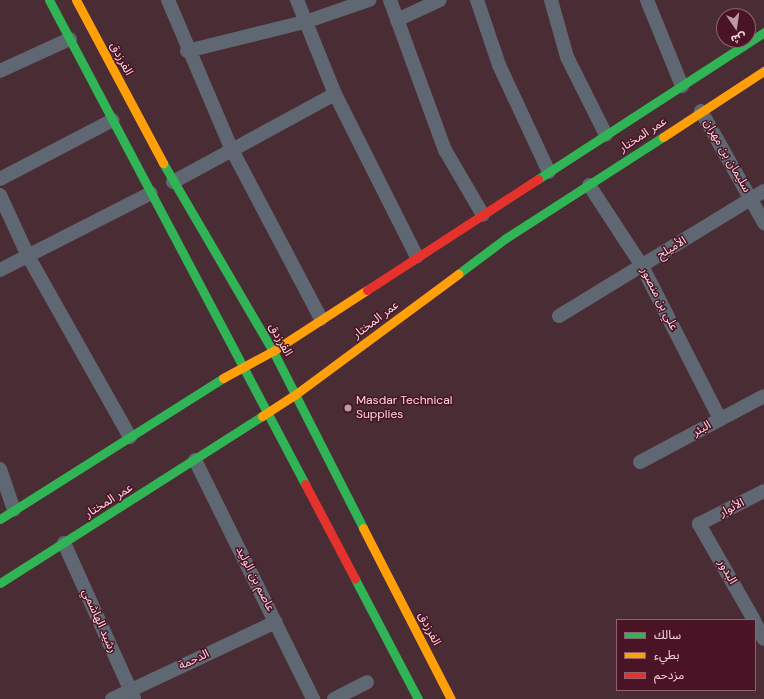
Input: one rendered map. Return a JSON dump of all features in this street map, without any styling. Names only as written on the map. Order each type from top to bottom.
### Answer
[{"type":"street","points":[[49,0],[418,699]]},
{"type":"street","points":[[168,0],[187,51],[232,150],[321,319]]},
{"type":"street","points":[[297,0],[308,21],[335,94],[417,257]]},
{"type":"street","points":[[187,51],[308,21],[369,0]]},
{"type":"street","points":[[390,0],[445,150],[482,215]]},
{"type":"street","points":[[397,20],[440,0]]},
{"type":"street","points":[[477,0],[499,65],[549,172]]},
{"type":"street","points":[[551,0],[567,57],[606,135]]},
{"type":"street","points":[[647,0],[682,86]]},
{"type":"street","name":"الفرزدق","points":[[81,1],[173,182],[273,351],[296,394],[451,699]]},
{"type":"street","name":"عمر المختار","points":[[0,518],[242,366],[273,351],[764,32]]},
{"type":"street","points":[[0,72],[70,39]]},
{"type":"street","name":"عمر المختار","points":[[0,583],[195,460],[296,394],[506,238],[701,111],[764,72]]},
{"type":"street","points":[[173,182],[335,94]]},
{"type":"street","name":"سليمان بن مهران","points":[[701,111],[752,199],[764,223]]},
{"type":"street","points":[[0,179],[112,120]]},
{"type":"street","name":"علي بن منصور","points":[[589,185],[642,266],[720,419]]},
{"type":"street","name":"الأميلح","points":[[559,316],[764,192]]},
{"type":"street","points":[[0,270],[151,193]]},
{"type":"street","points":[[0,195],[28,256],[130,437]]},
{"type":"street","name":"البئر","points":[[640,462],[764,396]]},
{"type":"street","name":"عاصم بن الوليد","points":[[195,460],[313,699]]},
{"type":"street","points":[[0,469],[14,510]]},
{"type":"street","name":"الأنوار","points":[[700,524],[764,491]]},
{"type":"street","name":"البدور","points":[[700,524],[753,619]]},
{"type":"street","name":"رشيد الهاشمي","points":[[64,543],[133,695]]},
{"type":"street","name":"الدحمة","points":[[112,699],[133,695],[276,622]]},
{"type":"street","name":"البدور","points":[[756,625],[764,639]]},
{"type":"street","points":[[334,699],[368,682]]},
{"type":"traffic: fast","points":[[49,0],[305,484]]},
{"type":"traffic: fast","points":[[538,179],[764,32]]},
{"type":"traffic: fast","points":[[458,274],[506,238],[663,137]]},
{"type":"traffic: fast","points":[[163,163],[273,351],[363,528]]},
{"type":"traffic: fast","points":[[0,519],[223,378]]},
{"type":"traffic: fast","points":[[0,583],[262,416]]},
{"type":"traffic: fast","points":[[355,579],[418,699]]},
{"type":"traffic: slow","points":[[76,0],[163,163]]},
{"type":"traffic: slow","points":[[663,137],[764,71]]},
{"type":"traffic: slow","points":[[262,416],[296,394],[458,274]]},
{"type":"traffic: slow","points":[[223,378],[273,351],[367,290]]},
{"type":"traffic: slow","points":[[363,528],[451,699]]},
{"type":"traffic: jam","points":[[367,290],[538,179]]},
{"type":"traffic: jam","points":[[305,484],[355,579]]},
{"type":"place","name":"Masdar Technical Supplies","points":[[348,408]]}]
